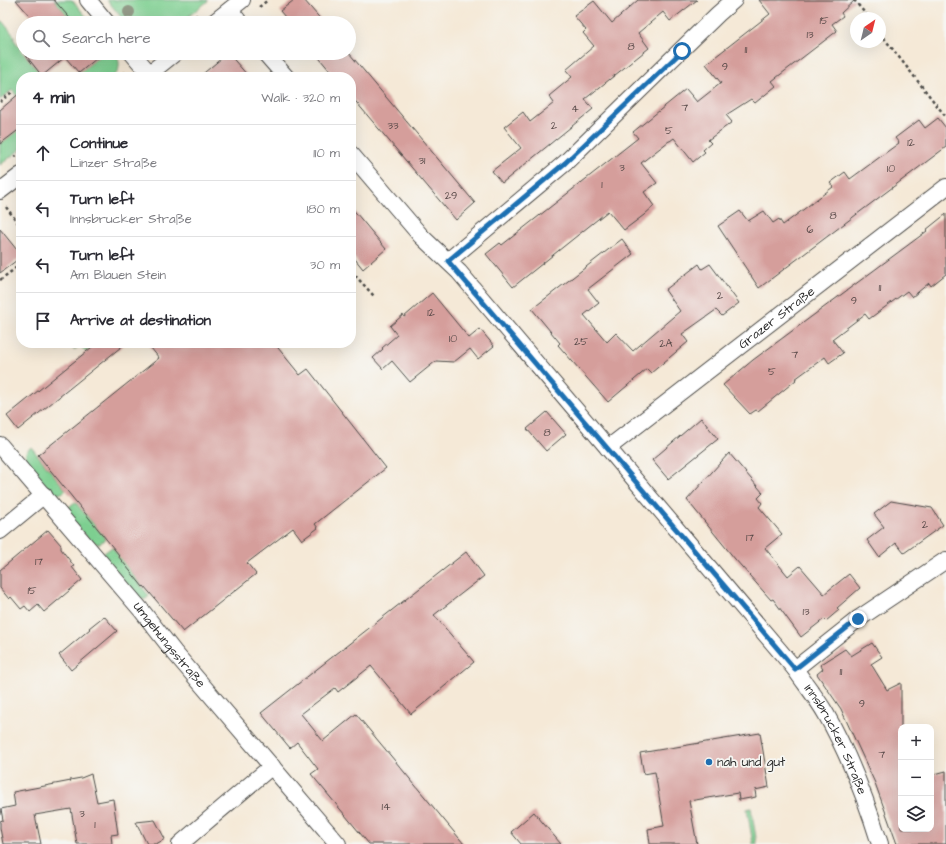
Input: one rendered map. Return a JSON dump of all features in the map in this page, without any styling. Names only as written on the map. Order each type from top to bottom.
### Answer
[{"type":"street","points":[[88,0],[101,16]]},
{"type":"street","points":[[448,261],[565,163],[734,0]]},
{"type":"street","points":[[222,16],[236,5],[238,16]]},
{"type":"street","points":[[137,60],[145,72]]},
{"type":"street","points":[[151,72],[166,60]]},
{"type":"street","points":[[271,60],[282,72]]},
{"type":"street","name":"Innsbrucker Straße","points":[[356,160],[421,236],[448,261],[795,669],[826,713],[851,762],[880,844]]},
{"type":"street","points":[[1,197],[16,180]]},
{"type":"street","name":"Grazer Straße","points":[[608,448],[946,187]]},
{"type":"street","name":"Umgehungsstraße","points":[[0,445],[44,495],[142,611],[174,652],[338,844]]},
{"type":"street","points":[[0,531],[44,495]]},
{"type":"street","points":[[795,669],[858,619],[946,560]]},
{"type":"street","points":[[180,844],[272,766]]},
{"type":"path","points":[[854,0],[863,12]]},
{"type":"path","points":[[886,41],[946,117]]},
{"type":"path","points":[[0,102],[12,92]]},
{"type":"path","points":[[1,197],[16,220]]},
{"type":"path","points":[[0,280],[16,268]]},
{"type":"path","points":[[356,276],[374,296]]},
{"type":"green space","points":[[54,0],[72,0],[86,16],[68,16]]},
{"type":"green space","points":[[107,0],[208,1],[189,16],[120,16]]},
{"type":"green space","points":[[2,21],[15,37],[13,38],[16,42],[16,60],[30,60],[39,72],[16,72],[16,95],[12,90],[0,100],[0,22]]},
{"type":"green space","points":[[95,60],[118,60],[119,66],[117,72],[80,72]]},
{"type":"green space","points":[[16,132],[16,153],[0,165],[0,144]]},
{"type":"green space","points":[[83,348],[91,348],[86,352]]},
{"type":"green space","points":[[31,447],[66,490],[60,493],[51,494],[40,484],[24,464],[26,452]]},
{"type":"green space","points":[[75,502],[106,539],[98,544],[91,542],[64,511]]},
{"type":"green space","points":[[112,547],[149,596],[146,599],[139,600],[103,558],[104,553]]},
{"type":"green space","points":[[751,808],[757,844],[753,844],[747,809]]},
{"type":"building","points":[[16,0],[54,0],[68,16],[30,16]]},
{"type":"building","points":[[294,0],[304,0],[318,16],[284,16],[280,11]]},
{"type":"building","points":[[638,0],[697,0],[670,21],[663,12],[638,33],[649,48],[585,99],[593,109],[502,183],[492,171],[521,148],[504,127],[523,112],[530,122],[554,103],[549,96],[572,77],[566,70],[594,46],[583,33],[586,30],[574,16],[594,1],[612,23]]},
{"type":"building","points":[[759,0],[855,0],[841,13],[843,16],[832,24],[837,31],[772,81],[776,86],[755,103],[751,99],[726,115],[732,122],[708,140],[711,143],[703,150],[705,152],[693,162],[674,138],[641,163],[657,183],[644,192],[654,206],[644,215],[624,230],[608,211],[513,287],[486,254],[500,243],[502,245],[638,138],[633,132],[686,89],[697,102],[721,83],[706,64],[770,14]]},
{"type":"building","points":[[29,60],[61,60],[47,72],[39,72]]},
{"type":"building","points":[[68,60],[95,60],[80,72],[78,72]]},
{"type":"building","points":[[220,60],[234,60],[245,72],[205,72]]},
{"type":"building","points":[[321,60],[355,60],[475,203],[456,220],[356,102],[356,72],[331,72]]},
{"type":"building","points":[[16,96],[16,132],[0,144],[0,110]]},
{"type":"building","points":[[938,118],[946,128],[946,147],[759,288],[718,226],[740,211],[748,221],[764,211],[773,223],[779,219],[783,225],[833,187],[830,183],[845,172],[850,179],[899,143],[895,138],[919,120],[925,128]]},
{"type":"building","points":[[356,213],[386,249],[363,269],[356,260]]},
{"type":"building","points":[[946,214],[946,274],[931,286],[929,283],[912,297],[907,291],[869,319],[865,314],[832,339],[843,353],[829,363],[825,357],[795,379],[796,380],[758,411],[756,410],[750,414],[723,385],[753,360],[927,231],[926,230]]},
{"type":"building","points":[[0,229],[16,249],[16,261],[0,273]]},
{"type":"building","points":[[622,239],[633,254],[588,289],[599,303],[584,315],[607,342],[616,333],[633,351],[680,311],[665,290],[699,264],[702,269],[710,264],[739,303],[722,316],[716,310],[682,334],[688,342],[651,373],[647,369],[608,402],[558,345],[560,343],[532,309]]},
{"type":"building","points":[[432,293],[469,338],[480,329],[494,346],[478,359],[470,349],[454,362],[436,361],[410,382],[392,361],[383,369],[373,358],[397,335],[390,326],[403,315],[404,317]]},
{"type":"building","points":[[91,348],[120,348],[18,430],[7,416]]},
{"type":"building","points":[[151,348],[278,348],[300,375],[308,369],[386,468],[315,524],[318,528],[302,540],[293,528],[247,563],[256,574],[183,632],[144,586],[143,587],[38,455],[159,358]]},
{"type":"building","points":[[547,412],[566,434],[546,451],[527,429]]},
{"type":"building","points":[[701,418],[718,439],[668,479],[652,460]]},
{"type":"building","points":[[729,453],[763,493],[758,498],[762,503],[759,507],[782,534],[765,548],[788,576],[800,566],[824,594],[849,574],[860,588],[837,608],[839,610],[826,621],[824,619],[801,637],[773,599],[771,600],[735,559],[687,500]]},
{"type":"building","points":[[891,501],[932,508],[943,525],[904,553],[896,543],[879,557],[867,540],[884,527],[874,514]]},
{"type":"building","points":[[48,530],[61,545],[61,549],[74,566],[72,567],[82,580],[44,612],[38,605],[30,612],[25,606],[21,609],[11,597],[9,599],[0,588],[0,570]]},
{"type":"building","points":[[466,552],[484,576],[434,615],[474,662],[411,714],[371,666],[338,692],[335,688],[301,714],[323,741],[356,714],[464,844],[369,844],[311,774],[318,769],[297,742],[290,748],[261,713]]},
{"type":"building","points":[[104,616],[117,631],[71,670],[59,655]]},
{"type":"building","points":[[872,643],[882,657],[871,664],[887,690],[901,683],[901,724],[898,724],[898,832],[934,832],[934,774],[946,771],[946,844],[897,844],[875,783],[841,709],[817,674],[823,669],[820,665],[845,649],[851,656]]},
{"type":"building","name":"nah und gut","points":[[760,733],[769,787],[755,790],[756,797],[739,800],[738,793],[689,801],[697,844],[650,844],[648,829],[664,826],[655,772],[644,774],[640,753]]},
{"type":"building","points":[[91,774],[97,802],[113,799],[118,834],[111,835],[112,844],[77,844],[71,809],[35,815],[41,844],[3,844],[0,828],[0,821],[3,820],[1,809],[15,806],[13,792],[71,781],[70,780]]},
{"type":"building","points":[[534,812],[561,844],[521,844],[511,832]]},
{"type":"building","points":[[155,820],[165,839],[156,844],[147,844],[136,822]]},
{"type":"place","name":"nah und gut","points":[[709,762]]},
{"type":"route","points":[[682,51],[565,163],[448,261],[459,272],[795,669],[858,619]]}]
